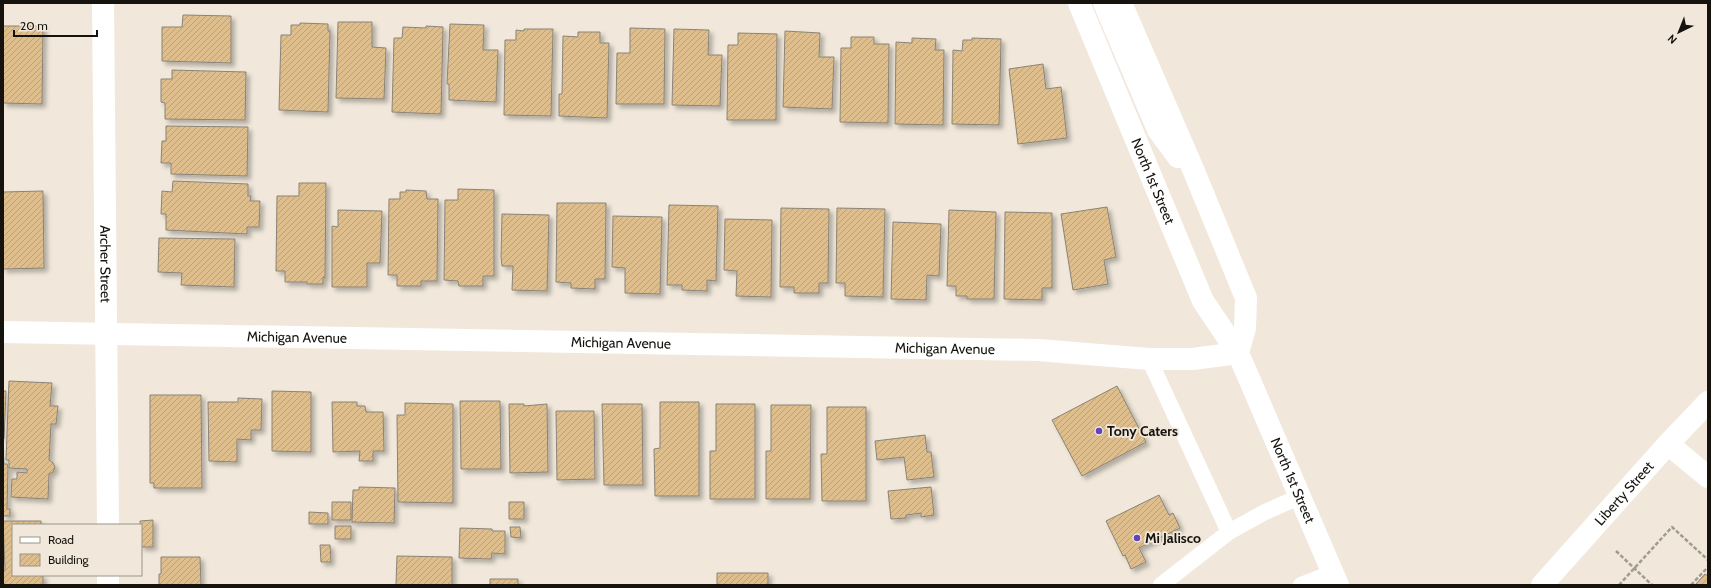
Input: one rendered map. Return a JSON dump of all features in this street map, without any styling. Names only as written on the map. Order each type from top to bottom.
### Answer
[{"type":"street","name":"Archer Street","points":[[103,3],[108,524]]},
{"type":"street","name":"North 1st Street","points":[[1079,3],[1203,301],[1238,353],[1335,579]]},
{"type":"street","points":[[1104,3],[1158,130],[1181,161],[1193,169]]},
{"type":"street","points":[[1121,3],[1193,169],[1246,298],[1245,328],[1238,353]]},
{"type":"street","name":"Michigan Avenue","points":[[3,332],[106,335],[1038,350],[1149,359],[1193,359],[1238,353]]},
{"type":"street","name":"Liberty Street","points":[[1542,585],[1668,444],[1708,402]]},
{"type":"street","points":[[1668,444],[1708,477]]},
{"type":"lane","points":[[1149,359],[1229,532]]},
{"type":"lane","points":[[1161,585],[1229,532],[1265,512],[1299,497]]},
{"type":"lane","points":[[1302,585],[1335,579]]},
{"type":"path","points":[[1619,585],[1672,527],[1708,560]]},
{"type":"path","points":[[1616,551],[1652,585]]},
{"type":"path","points":[[1692,585],[1708,567]]},
{"type":"building","points":[[183,15],[231,16],[231,63],[162,61],[162,27],[182,27]]},
{"type":"building","points":[[338,22],[372,22],[372,47],[386,48],[384,99],[336,98]]},
{"type":"building","points":[[300,23],[328,24],[328,31],[330,31],[328,112],[279,110],[281,35],[291,35],[291,25],[300,25]]},
{"type":"building","points":[[450,24],[484,25],[483,50],[498,50],[496,102],[449,100],[449,84],[447,84]]},
{"type":"building","points":[[3,26],[43,26],[42,104],[3,103]]},
{"type":"building","points":[[426,26],[443,27],[441,114],[392,112],[394,38],[402,38],[403,27],[426,28]]},
{"type":"building","points":[[630,28],[665,29],[664,104],[616,104],[617,53],[630,53]]},
{"type":"building","points":[[524,29],[553,29],[551,116],[504,115],[505,40],[516,40],[516,30],[524,31]]},
{"type":"building","points":[[674,29],[709,30],[708,55],[722,55],[720,106],[672,105]]},
{"type":"building","points":[[785,31],[820,33],[819,57],[834,57],[832,109],[783,107]]},
{"type":"building","points":[[578,32],[600,32],[600,43],[609,43],[607,118],[559,116],[559,94],[562,94],[563,36],[578,37]]},
{"type":"building","points":[[738,33],[777,34],[776,120],[727,120],[728,45],[738,45]]},
{"type":"building","points":[[851,37],[874,37],[874,44],[889,44],[888,123],[840,122],[841,48],[851,48]]},
{"type":"building","points":[[912,38],[936,39],[935,50],[944,50],[943,125],[895,124],[896,42],[912,43]]},
{"type":"building","points":[[972,38],[1001,39],[999,125],[952,124],[953,50],[962,51],[963,40],[972,40]]},
{"type":"building","points":[[1043,64],[1046,89],[1061,87],[1067,138],[1018,144],[1009,69]]},
{"type":"building","points":[[172,70],[246,72],[245,120],[165,119],[165,103],[161,102],[161,79],[172,79]]},
{"type":"building","points":[[166,126],[248,127],[247,176],[171,174],[171,163],[161,163],[162,141],[166,141]]},
{"type":"building","points":[[173,181],[248,184],[248,196],[251,196],[250,201],[260,201],[259,227],[247,227],[247,234],[166,230],[166,214],[161,214],[162,191],[172,192]]},
{"type":"building","points":[[299,183],[326,183],[325,278],[323,277],[323,284],[285,282],[285,271],[276,271],[277,196],[299,196]]},
{"type":"building","points":[[458,189],[494,190],[494,276],[483,276],[483,286],[459,286],[458,281],[444,280],[445,200],[458,200]]},
{"type":"building","points":[[406,190],[426,191],[427,199],[438,199],[437,281],[421,281],[421,286],[397,286],[397,275],[388,275],[389,199],[400,199],[400,192],[406,192]]},
{"type":"building","points":[[43,191],[44,268],[3,269],[3,192]]},
{"type":"building","points":[[557,203],[606,203],[605,279],[595,279],[595,289],[571,288],[571,283],[556,282]]},
{"type":"building","points":[[669,205],[718,206],[716,281],[707,280],[707,291],[682,290],[682,285],[667,285]]},
{"type":"building","points":[[1107,207],[1116,257],[1104,260],[1108,284],[1073,290],[1061,214]]},
{"type":"building","points":[[781,208],[829,209],[828,283],[819,283],[819,293],[794,293],[794,287],[780,287]]},
{"type":"building","points":[[837,208],[885,209],[883,297],[845,296],[845,283],[836,283]]},
{"type":"building","points":[[338,210],[382,211],[380,263],[367,263],[367,287],[332,287],[332,226],[338,227]]},
{"type":"building","points":[[949,210],[996,212],[994,299],[967,299],[967,296],[956,296],[956,286],[947,286]]},
{"type":"building","points":[[1005,212],[1052,213],[1052,288],[1042,288],[1042,300],[1004,299]]},
{"type":"building","points":[[502,214],[549,215],[547,291],[512,290],[513,266],[502,266]]},
{"type":"building","points":[[613,216],[662,217],[660,294],[625,293],[625,268],[612,267]]},
{"type":"building","points":[[725,219],[772,220],[771,297],[736,296],[737,271],[724,270]]},
{"type":"building","points":[[893,222],[941,224],[939,276],[927,275],[926,300],[891,299]]},
{"type":"building","points":[[159,238],[235,239],[234,287],[181,285],[182,273],[158,272]]},
{"type":"building","points":[[9,381],[52,383],[50,406],[58,406],[56,424],[51,424],[49,460],[55,467],[53,472],[49,474],[48,499],[11,497],[12,479],[17,479],[17,472],[27,473],[27,469],[9,468],[9,460],[6,460]]},
{"type":"building","name":"Tony Caters","points":[[1117,386],[1146,442],[1082,476],[1052,420]]},
{"type":"building","points":[[3,391],[6,391],[4,439],[3,439]]},
{"type":"building","points":[[272,391],[311,392],[311,452],[272,451]]},
{"type":"building","points":[[150,395],[201,395],[202,488],[154,488],[154,483],[150,483]]},
{"type":"building","points":[[238,398],[262,399],[261,430],[251,430],[251,440],[237,439],[237,462],[209,461],[208,402],[238,402]]},
{"type":"building","points":[[460,401],[500,401],[501,469],[461,469]]},
{"type":"building","points":[[332,402],[357,402],[357,406],[365,406],[366,412],[383,412],[384,451],[373,451],[373,461],[359,461],[360,451],[333,452]]},
{"type":"building","points":[[660,402],[699,402],[699,496],[655,496],[654,449],[660,448]]},
{"type":"building","points":[[405,403],[453,404],[453,503],[398,502],[397,415],[405,415]]},
{"type":"building","points":[[509,404],[524,404],[524,406],[547,404],[548,472],[510,473]]},
{"type":"building","points":[[602,404],[642,404],[643,485],[604,485]]},
{"type":"building","points":[[716,404],[755,404],[755,499],[710,499],[710,451],[716,451]]},
{"type":"building","points":[[771,405],[811,405],[810,499],[766,499],[766,451],[771,451]]},
{"type":"building","points":[[827,407],[866,407],[866,501],[822,501],[821,454],[827,454]]},
{"type":"building","points":[[556,411],[594,411],[595,479],[557,480]]},
{"type":"building","points":[[925,435],[927,452],[931,452],[934,477],[907,480],[904,457],[877,460],[875,441]]},
{"type":"building","points":[[3,445],[4,464],[7,464],[8,467],[7,509],[10,509],[10,516],[3,516]]},
{"type":"building","points":[[359,487],[395,488],[394,523],[352,522],[353,490],[359,490]]},
{"type":"building","points":[[931,487],[934,515],[921,517],[921,513],[906,515],[906,518],[891,519],[888,491]]},
{"type":"building","name":"Mi Jalisco","points":[[1159,495],[1169,515],[1173,513],[1180,528],[1139,548],[1146,562],[1131,569],[1106,521]]},
{"type":"building","points":[[332,502],[351,502],[351,520],[332,520]]},
{"type":"building","points":[[509,502],[524,502],[524,519],[509,519]]},
{"type":"building","points":[[309,512],[328,513],[328,524],[309,524]]},
{"type":"building","points":[[153,520],[153,547],[142,547],[142,524],[140,524],[140,521]]},
{"type":"building","points":[[3,521],[41,521],[41,524],[12,524],[12,576],[43,576],[43,585],[3,585],[3,570],[5,570]]},
{"type":"building","points":[[335,526],[351,526],[351,539],[335,539]]},
{"type":"building","points":[[510,527],[520,527],[521,538],[511,537]]},
{"type":"building","points":[[460,528],[505,531],[505,554],[492,553],[491,559],[459,558]]},
{"type":"building","points":[[320,545],[330,545],[331,562],[321,562]]},
{"type":"building","points":[[397,556],[452,557],[452,585],[396,585]]},
{"type":"building","points":[[161,557],[200,557],[201,585],[159,585],[159,574],[161,574]]},
{"type":"building","points":[[717,573],[768,573],[768,585],[717,585]]},
{"type":"building","points":[[1705,574],[1708,576],[1708,585],[1695,585]]},
{"type":"building","points":[[490,579],[518,579],[518,585],[490,585]]},
{"type":"place","name":"Tony Caters","points":[[1099,431]]},
{"type":"place","name":"Mi Jalisco","points":[[1137,538]]}]
